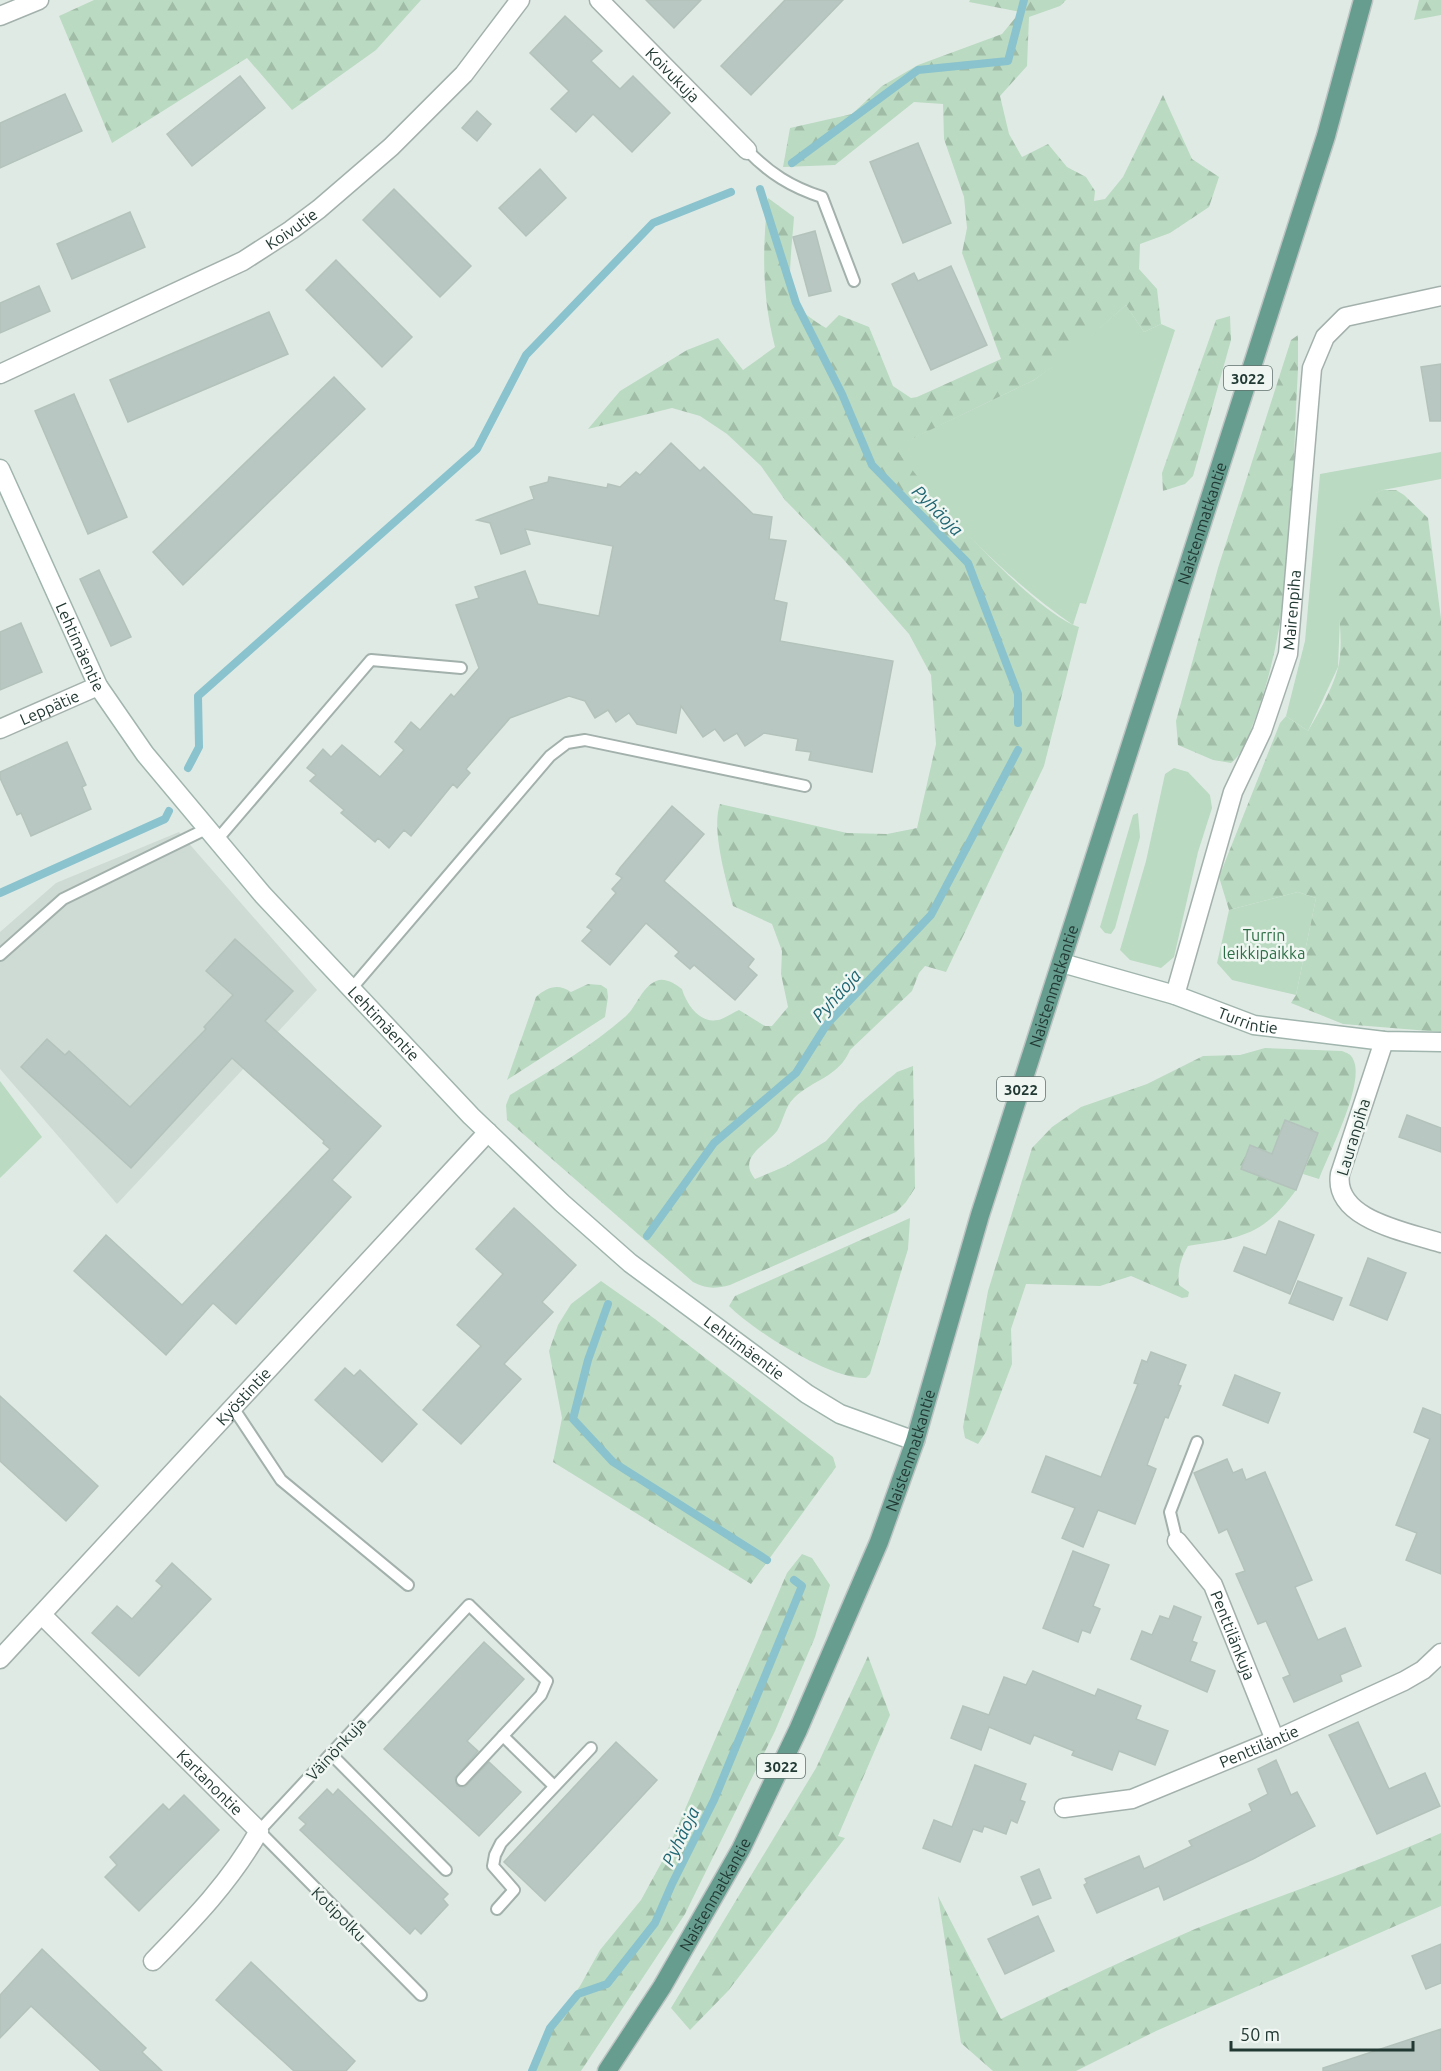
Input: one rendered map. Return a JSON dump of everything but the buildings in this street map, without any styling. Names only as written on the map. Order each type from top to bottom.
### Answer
[{"type":"main road","name":"Naistenmatkantie","points":[[608,2071],[695,1932],[763,1804],[879,1542],[915,1441],[980,1215],[1326,136],[1363,0]]},
{"type":"street","points":[[0,16],[39,0]]},
{"type":"street","name":"Koivutie","points":[[0,374],[243,261],[310,216],[392,147],[464,74],[520,0]]},
{"type":"street","name":"Koivukuja","points":[[599,0],[747,150]]},
{"type":"street","name":"Mairenpiha","points":[[1175,995],[1233,792],[1262,731],[1288,654],[1312,368],[1325,337],[1344,317],[1441,296]]},
{"type":"street","name":"Lehtimäentie","points":[[0,469],[98,686],[145,754],[211,835],[351,988],[488,1132],[630,1263],[776,1373],[840,1414],[915,1441]]},
{"type":"street","name":"Leppätie","points":[[0,729],[98,686]]},
{"type":"street","name":"Turrintie","points":[[1062,963],[1175,995],[1254,1025],[1307,1034],[1384,1041],[1441,1042]]},
{"type":"street","name":"Lauranpiha","points":[[1384,1041],[1339,1182],[1343,1197],[1357,1212],[1373,1220],[1441,1243]]},
{"type":"street","name":"Kyöstintie","points":[[0,1659],[234,1409],[488,1132]]},
{"type":"street","name":"Penttilänkuja","points":[[1177,1541],[1214,1585],[1275,1740]]},
{"type":"street","name":"Kartanontie","points":[[42,1615],[258,1831]]},
{"type":"street","name":"Penttiläntie","points":[[1065,1808],[1132,1799],[1275,1740],[1404,1681],[1422,1670],[1441,1653]]},
{"type":"street","points":[[153,1961],[215,1896],[242,1860],[258,1831]]},
{"type":"lane","points":[[747,150],[768,172],[800,190],[822,197],[854,281]]},
{"type":"lane","points":[[0,955],[63,898],[211,835],[371,660],[461,668]]},
{"type":"lane","points":[[351,988],[550,756],[567,743],[585,740],[805,786]]},
{"type":"lane","points":[[234,1409],[281,1480],[408,1585]]},
{"type":"lane","points":[[1177,1541],[1170,1512],[1197,1442]]},
{"type":"lane","name":"Väinönkuja","points":[[258,1831],[469,1605],[548,1681],[541,1695],[503,1736]]},
{"type":"lane","points":[[462,1780],[503,1736],[554,1786]]},
{"type":"lane","points":[[496,1910],[514,1890],[493,1866],[501,1843],[591,1748]]},
{"type":"lane","points":[[332,1754],[446,1870]]},
{"type":"lane","name":"Kotipolku","points":[[258,1831],[421,1995]]},
{"type":"shaded area","points":[[179,832],[317,990],[117,1204],[0,1069],[0,932],[56,883]]},
{"type":"green space","points":[[94,0],[421,0],[376,50],[292,110],[247,58],[112,143],[59,16]]},
{"type":"green space","points":[[970,0],[1066,0],[1060,6],[1029,17],[1027,66],[1000,96],[1009,134],[1022,157],[1048,144],[1067,167],[1086,177],[1095,191],[1094,201],[1105,199],[1123,177],[1163,95],[1192,159],[1219,177],[1209,207],[1170,233],[1140,244],[1139,269],[1157,289],[1161,324],[1144,332],[1126,305],[1072,353],[1034,380],[895,447],[954,519],[1008,575],[1059,617],[1079,627],[1044,766],[946,972],[925,966],[919,973],[912,991],[850,1050],[839,1066],[794,1098],[777,1131],[755,1152],[749,1164],[755,1179],[786,1166],[826,1141],[859,1104],[897,1072],[913,1066],[915,1188],[896,1212],[730,1285],[706,1287],[693,1282],[507,1120],[506,1105],[510,1095],[570,1058],[613,1027],[630,1012],[647,988],[659,980],[666,980],[682,989],[690,1006],[705,1019],[720,1019],[739,1010],[765,1026],[772,1026],[788,1007],[781,974],[782,951],[772,924],[733,906],[718,840],[720,804],[847,833],[887,834],[917,828],[936,744],[931,675],[909,634],[843,559],[785,500],[761,466],[727,434],[700,416],[672,408],[588,429],[620,391],[687,350],[718,338],[743,370],[775,347],[764,273],[768,198],[794,217],[790,280],[792,296],[798,306],[806,315],[826,328],[839,315],[869,327],[893,386],[911,398],[917,397],[1001,359],[962,253],[967,228],[964,197],[944,139],[943,104],[914,102],[835,165],[783,167],[790,128],[852,114],[882,86],[918,65],[1002,34],[1020,12],[969,2]]},
{"type":"green space","points":[[1419,0],[1441,0],[1441,15],[1414,20]]},
{"type":"green space","points":[[1126,305],[1144,332],[1161,324],[1175,330],[1086,604],[1080,603],[1073,625],[1024,587],[976,544],[912,472],[894,447],[1034,380],[1072,352]]},
{"type":"green space","points":[[1230,316],[1231,340],[1193,476],[1185,484],[1163,491],[1162,473],[1216,320]]},
{"type":"green space","points":[[1298,335],[1292,500],[1285,588],[1278,632],[1269,674],[1244,747],[1231,763],[1213,760],[1178,745],[1176,721],[1218,568],[1291,340]]},
{"type":"green space","points":[[1441,452],[1441,479],[1383,490],[1358,500],[1340,617],[1338,667],[1308,731],[1286,716],[1305,641],[1320,474]]},
{"type":"green space","points":[[1383,490],[1396,490],[1428,518],[1441,619],[1441,1032],[1343,1024],[1291,1003],[1296,995],[1316,898],[1298,892],[1229,910],[1219,877],[1280,723],[1286,716],[1308,731],[1325,701],[1338,668],[1341,649],[1336,579],[1338,534],[1345,515],[1357,500]]},
{"type":"green space","points":[[1174,768],[1188,772],[1210,795],[1212,808],[1198,852],[1174,957],[1161,968],[1130,960],[1120,950],[1146,861],[1165,774]]},
{"type":"green space","points":[[1138,813],[1140,837],[1115,928],[1111,934],[1105,933],[1100,927],[1133,815]]},
{"type":"green space","name":"Turrin leikkipaikka","points":[[1298,892],[1316,898],[1296,995],[1232,980],[1217,963],[1229,910]]},
{"type":"green space","points":[[588,984],[601,985],[607,989],[605,1017],[507,1080],[536,997],[553,987],[571,992]]},
{"type":"green space","points":[[1265,1048],[1342,1051],[1353,1059],[1356,1070],[1350,1101],[1319,1179],[1303,1174],[1318,1133],[1286,1120],[1272,1154],[1250,1145],[1241,1169],[1296,1190],[1273,1217],[1250,1232],[1237,1237],[1188,1246],[1180,1265],[1179,1285],[1189,1292],[1188,1297],[1182,1298],[1131,1276],[1100,1286],[1026,1284],[1011,1329],[1012,1364],[986,1432],[978,1444],[965,1438],[963,1427],[988,1291],[1032,1148],[1052,1127],[1081,1107],[1147,1084],[1203,1056],[1240,1055]]},
{"type":"green space","points":[[0,1081],[42,1137],[0,1178]]},
{"type":"green space","points":[[910,1218],[908,1249],[870,1374],[866,1378],[851,1377],[814,1363],[756,1328],[729,1306],[735,1296]]},
{"type":"green space","points":[[601,1281],[655,1319],[833,1457],[836,1467],[751,1584],[553,1462],[562,1418],[549,1351],[558,1325],[571,1304]]},
{"type":"green space","points":[[802,1554],[812,1558],[830,1585],[815,1637],[775,1731],[685,1914],[581,2071],[532,2071],[550,2028],[580,1986],[600,1950],[641,1900],[664,1858],[787,1573]]},
{"type":"green space","points":[[868,1656],[890,1715],[838,1836],[845,1838],[728,1991],[690,2030],[671,2008],[816,1768]]},
{"type":"green space","points":[[1441,1833],[1441,1906],[1156,2031],[1076,2071],[993,2071],[961,2043],[938,1896],[1001,2019],[1195,1929],[1380,1859]]},
{"type":"waterway","points":[[792,163],[918,70],[1008,61],[1024,0]]},
{"type":"waterway","name":"Pyhäoja","points":[[760,189],[796,303],[842,394],[872,465],[968,563],[1018,694],[1018,723]]},
{"type":"waterway","points":[[188,768],[199,747],[198,696],[477,449],[526,355],[653,223],[731,192]]},
{"type":"waterway","name":"Pyhäoja","points":[[647,1236],[714,1143],[796,1073],[827,1024],[931,915],[1018,750]]},
{"type":"waterway","points":[[0,893],[165,819],[169,811]]},
{"type":"waterway","name":"Pyhäoja","points":[[608,1304],[588,1360],[573,1419],[613,1462],[767,1560]]},
{"type":"waterway","name":"Pyhäoja","points":[[532,2071],[550,2028],[578,1994],[607,1984],[655,1923],[714,1800],[802,1586],[794,1580]]}]
